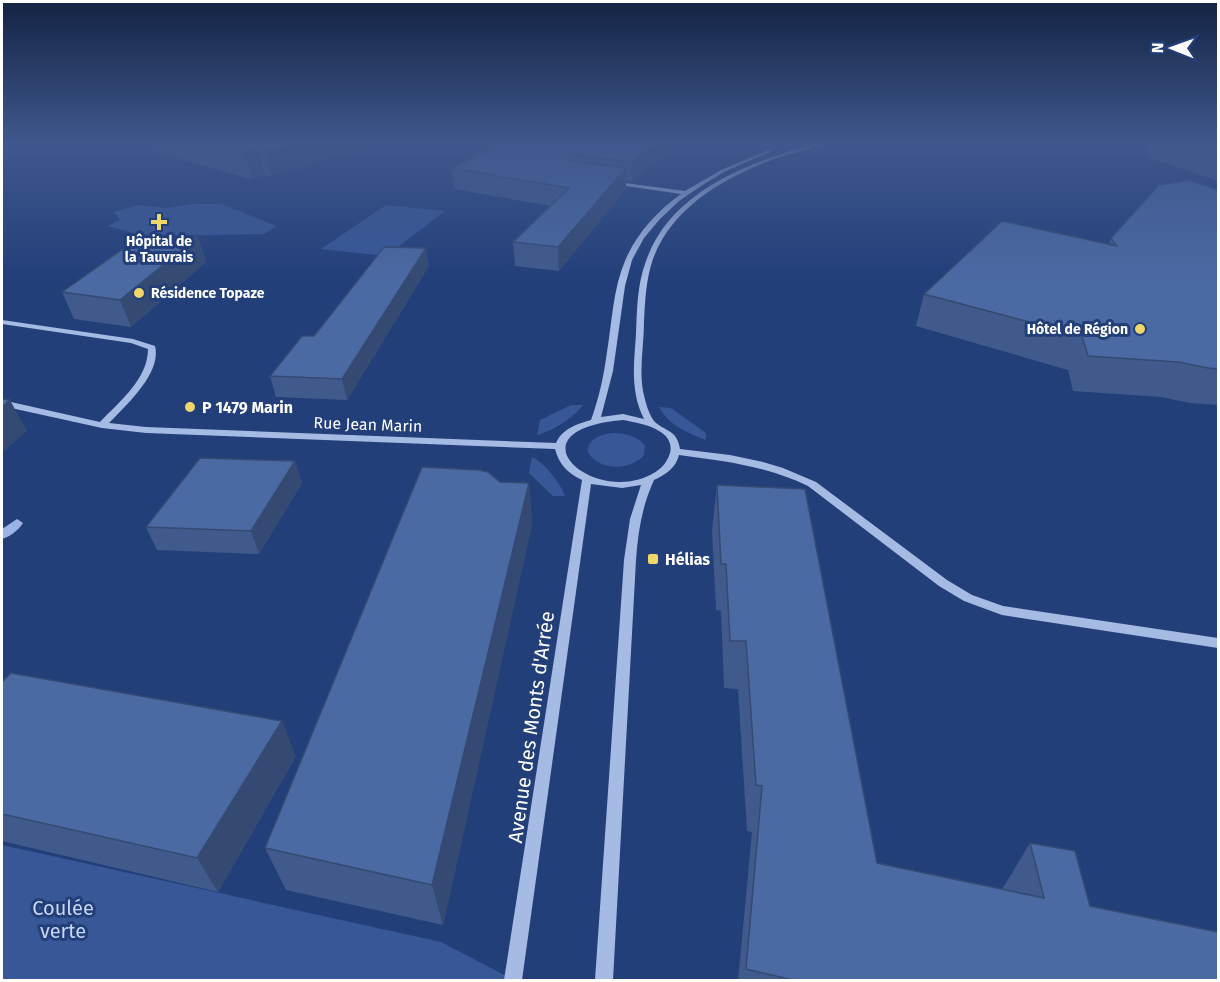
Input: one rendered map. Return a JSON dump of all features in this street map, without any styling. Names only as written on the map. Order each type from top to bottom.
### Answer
[{"type":"street","points":[[649,188],[686,193]]},
{"type":"street","points":[[595,420],[603,397],[621,283],[627,264],[645,232],[686,193],[695,188]]},
{"type":"street","points":[[651,423],[642,406],[637,387],[645,277],[654,250],[670,223],[711,188]]},
{"type":"street","points":[[2,322],[133,341],[152,348],[153,362],[102,425]]},
{"type":"street","name":"Rue Jean Marin","points":[[2,403],[102,425],[146,430],[561,446]]},
{"type":"street","points":[[623,417],[651,423],[670,435],[676,444],[677,452],[669,468],[649,480],[618,484],[587,479],[574,473],[561,455],[561,446],[565,437],[572,430],[595,420],[623,417]]},
{"type":"street","points":[[677,452],[763,463],[789,471],[812,484],[943,583],[969,598],[991,606],[1031,616],[1218,643]]},
{"type":"street","name":"Avenue des Monts d'Arrée","points":[[513,981],[587,479]]},
{"type":"street","points":[[604,981],[630,560],[635,512],[639,498],[649,480]]},
{"type":"green space","points":[[194,204],[222,204],[276,226],[264,234],[143,236],[108,226],[120,220],[114,212],[138,205],[166,208]]},
{"type":"green space","points":[[386,205],[445,211],[386,256],[321,249]]},
{"type":"green space","points":[[571,405],[583,405],[562,423],[537,435],[540,420]]},
{"type":"green space","points":[[659,407],[671,408],[706,433],[706,440],[674,424]]},
{"type":"green space","points":[[611,433],[625,434],[638,439],[645,446],[644,455],[631,464],[623,466],[607,466],[599,463],[588,452],[588,448],[599,436]]},
{"type":"green space","points":[[532,457],[552,474],[565,496],[553,496],[529,473]]},
{"type":"green space","name":"Coulée verte","points":[[2,845],[441,942],[514,980],[2,980]]},
{"type":"building","points":[[569,188],[609,188],[558,247],[513,242]]},
{"type":"building","points":[[1156,188],[1212,188],[1218,190],[1218,369],[1178,362],[1088,356],[1082,336],[924,294],[1002,221],[1117,246],[1111,238]]},
{"type":"building","points":[[198,237],[120,300],[62,292],[134,241]]},
{"type":"building","points":[[384,247],[426,248],[342,379],[270,376],[302,336],[314,336]]},
{"type":"building","points":[[2,399],[10,400],[2,407]]},
{"type":"building","points":[[200,458],[295,461],[251,531],[146,527]]},
{"type":"building","points":[[422,467],[478,470],[488,472],[500,482],[529,483],[432,885],[265,848]]},
{"type":"building","points":[[717,485],[805,489],[877,863],[1044,898],[1030,843],[1075,851],[1090,906],[1218,932],[1218,981],[798,981],[746,969],[762,786],[756,785],[746,641],[730,641],[726,564],[721,564]]},
{"type":"building","points":[[11,673],[282,721],[197,858],[2,814],[2,682]]},
{"type":"waterway","points":[[2,535],[17,523]]},
{"type":"place","name":"Hôpital de la Tauvrais","points":[[159,222]]},
{"type":"place","name":"Résidence Topaze","points":[[139,293]]},
{"type":"place","name":"Hôtel de Région","points":[[1140,329]]},
{"type":"place","name":"P 1479 Marin","points":[[190,407]]},
{"type":"place","name":"Hélias","points":[[653,559]]}]
